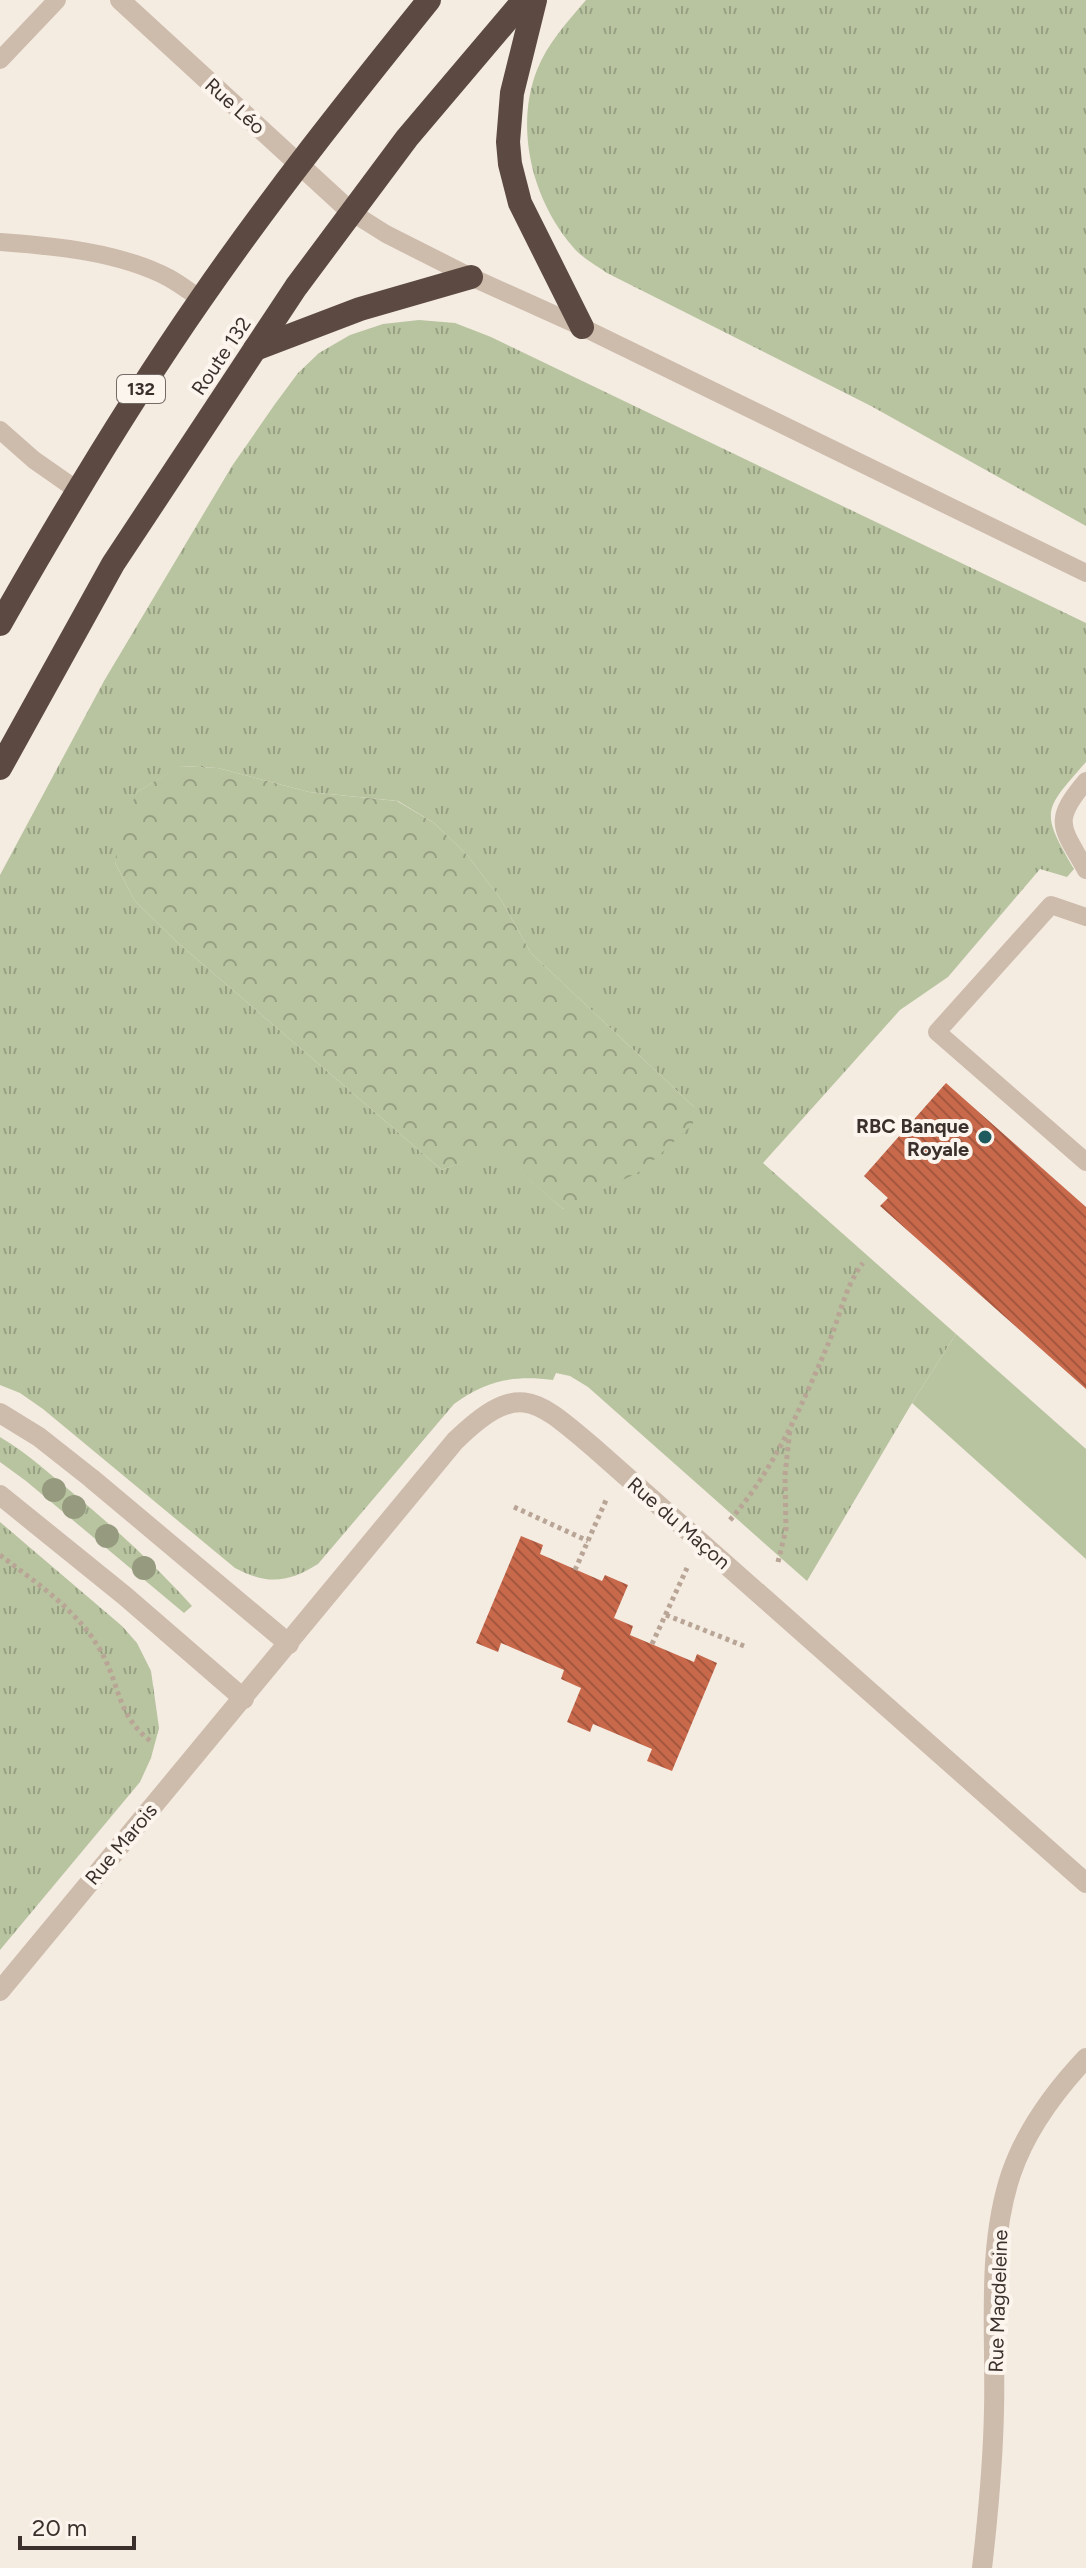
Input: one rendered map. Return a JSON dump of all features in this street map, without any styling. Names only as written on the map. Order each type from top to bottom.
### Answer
[{"type":"highway","name":"132","points":[[0,624],[77,490],[201,299],[299,164],[429,0]]},
{"type":"highway","name":"Route 132","points":[[0,768],[113,564],[255,349],[407,138],[524,0]]},
{"type":"highway","points":[[535,0],[512,93],[508,142],[510,164],[520,203],[582,327]]},
{"type":"highway","points":[[255,349],[360,309],[471,277]]},
{"type":"street","name":"Rue Léo","points":[[120,0],[351,212]]},
{"type":"street","name":"Rue du Maçon","points":[[244,1699],[455,1441],[489,1413],[520,1401],[535,1403],[568,1425],[1086,1883]]},
{"type":"street","points":[[0,1413],[50,1445],[289,1644]]},
{"type":"street","points":[[0,1495],[125,1596],[244,1699]]},
{"type":"street","name":"Rue Marois","points":[[0,1991],[244,1699]]},
{"type":"street","name":"Rue Magdeleine","points":[[982,2568],[993,2424],[995,2275],[1003,2203],[1023,2145],[1037,2120],[1086,2058]]},
{"type":"lane","points":[[0,60],[57,0]]},
{"type":"lane","points":[[351,212],[386,234],[471,277],[582,327],[1086,573]]},
{"type":"lane","points":[[0,242],[67,247],[139,266],[169,278],[201,299]]},
{"type":"lane","points":[[0,430],[34,460],[77,490]]},
{"type":"lane","points":[[1086,781],[1067,802],[1063,821],[1065,832],[1086,870]]},
{"type":"lane","points":[[1086,917],[1051,905],[937,1032],[1086,1162]]},
{"type":"path","points":[[730,1520],[751,1496],[791,1421],[830,1340],[848,1290],[863,1263]]},
{"type":"path","points":[[778,1562],[786,1529],[785,1475],[791,1421]]},
{"type":"path","points":[[575,1570],[619,1470]]},
{"type":"path","points":[[514,1507],[588,1541]]},
{"type":"path","points":[[652,1644],[699,1541]]},
{"type":"path","points":[[0,1555],[48,1592],[82,1625],[100,1649],[126,1715],[139,1732],[153,1743]]},
{"type":"path","points":[[666,1615],[744,1646]]},
{"type":"green space","points":[[586,0],[1086,0],[1086,526],[871,406],[607,273],[577,251],[559,229],[538,186],[531,163],[527,116],[530,93],[541,60],[558,33]]},
{"type":"green space","points":[[419,320],[455,323],[491,337],[1086,623],[1086,762],[1061,791],[1051,812],[1055,835],[1074,869],[1067,877],[1040,869],[948,977],[900,1010],[763,1163],[956,1334],[807,1581],[588,1387],[570,1376],[556,1373],[553,1380],[526,1378],[501,1381],[478,1389],[454,1404],[318,1564],[297,1575],[277,1580],[257,1577],[235,1568],[43,1409],[20,1393],[0,1385],[0,875],[104,681],[232,466],[275,404],[298,373],[319,353],[350,335],[383,324]],"holes":[[[181,766],[218,768],[309,792],[398,801],[434,823],[468,856],[500,898],[531,953],[694,1107],[563,1209],[494,1148],[442,1170],[177,942],[135,901],[115,863],[137,792]]]},
{"type":"green space","points":[[180,766],[218,768],[309,792],[397,801],[434,823],[468,856],[500,898],[531,953],[694,1107],[693,1124],[643,1170],[563,1209],[494,1149],[442,1170],[177,942],[135,901],[115,863],[119,833],[137,792]]},
{"type":"green space","points":[[956,1334],[1086,1449],[1086,1559],[912,1403]]},
{"type":"green space","points":[[0,1437],[105,1520],[192,1606],[184,1613],[0,1462]]},
{"type":"green space","points":[[0,1522],[122,1626],[137,1643],[151,1671],[159,1728],[151,1758],[140,1782],[0,1950]]},
{"type":"building","points":[[946,1083],[1086,1207],[1086,1389],[880,1206],[888,1198],[864,1176]]},
{"type":"building","points":[[521,1536],[543,1545],[540,1554],[602,1581],[605,1575],[628,1585],[614,1618],[633,1626],[630,1635],[694,1662],[697,1654],[717,1663],[672,1771],[647,1761],[652,1749],[593,1724],[590,1732],[567,1722],[581,1688],[561,1679],[564,1670],[501,1643],[498,1652],[476,1643]]},
{"type":"place","name":"RBC Banque Royale","points":[[985,1137]]}]
